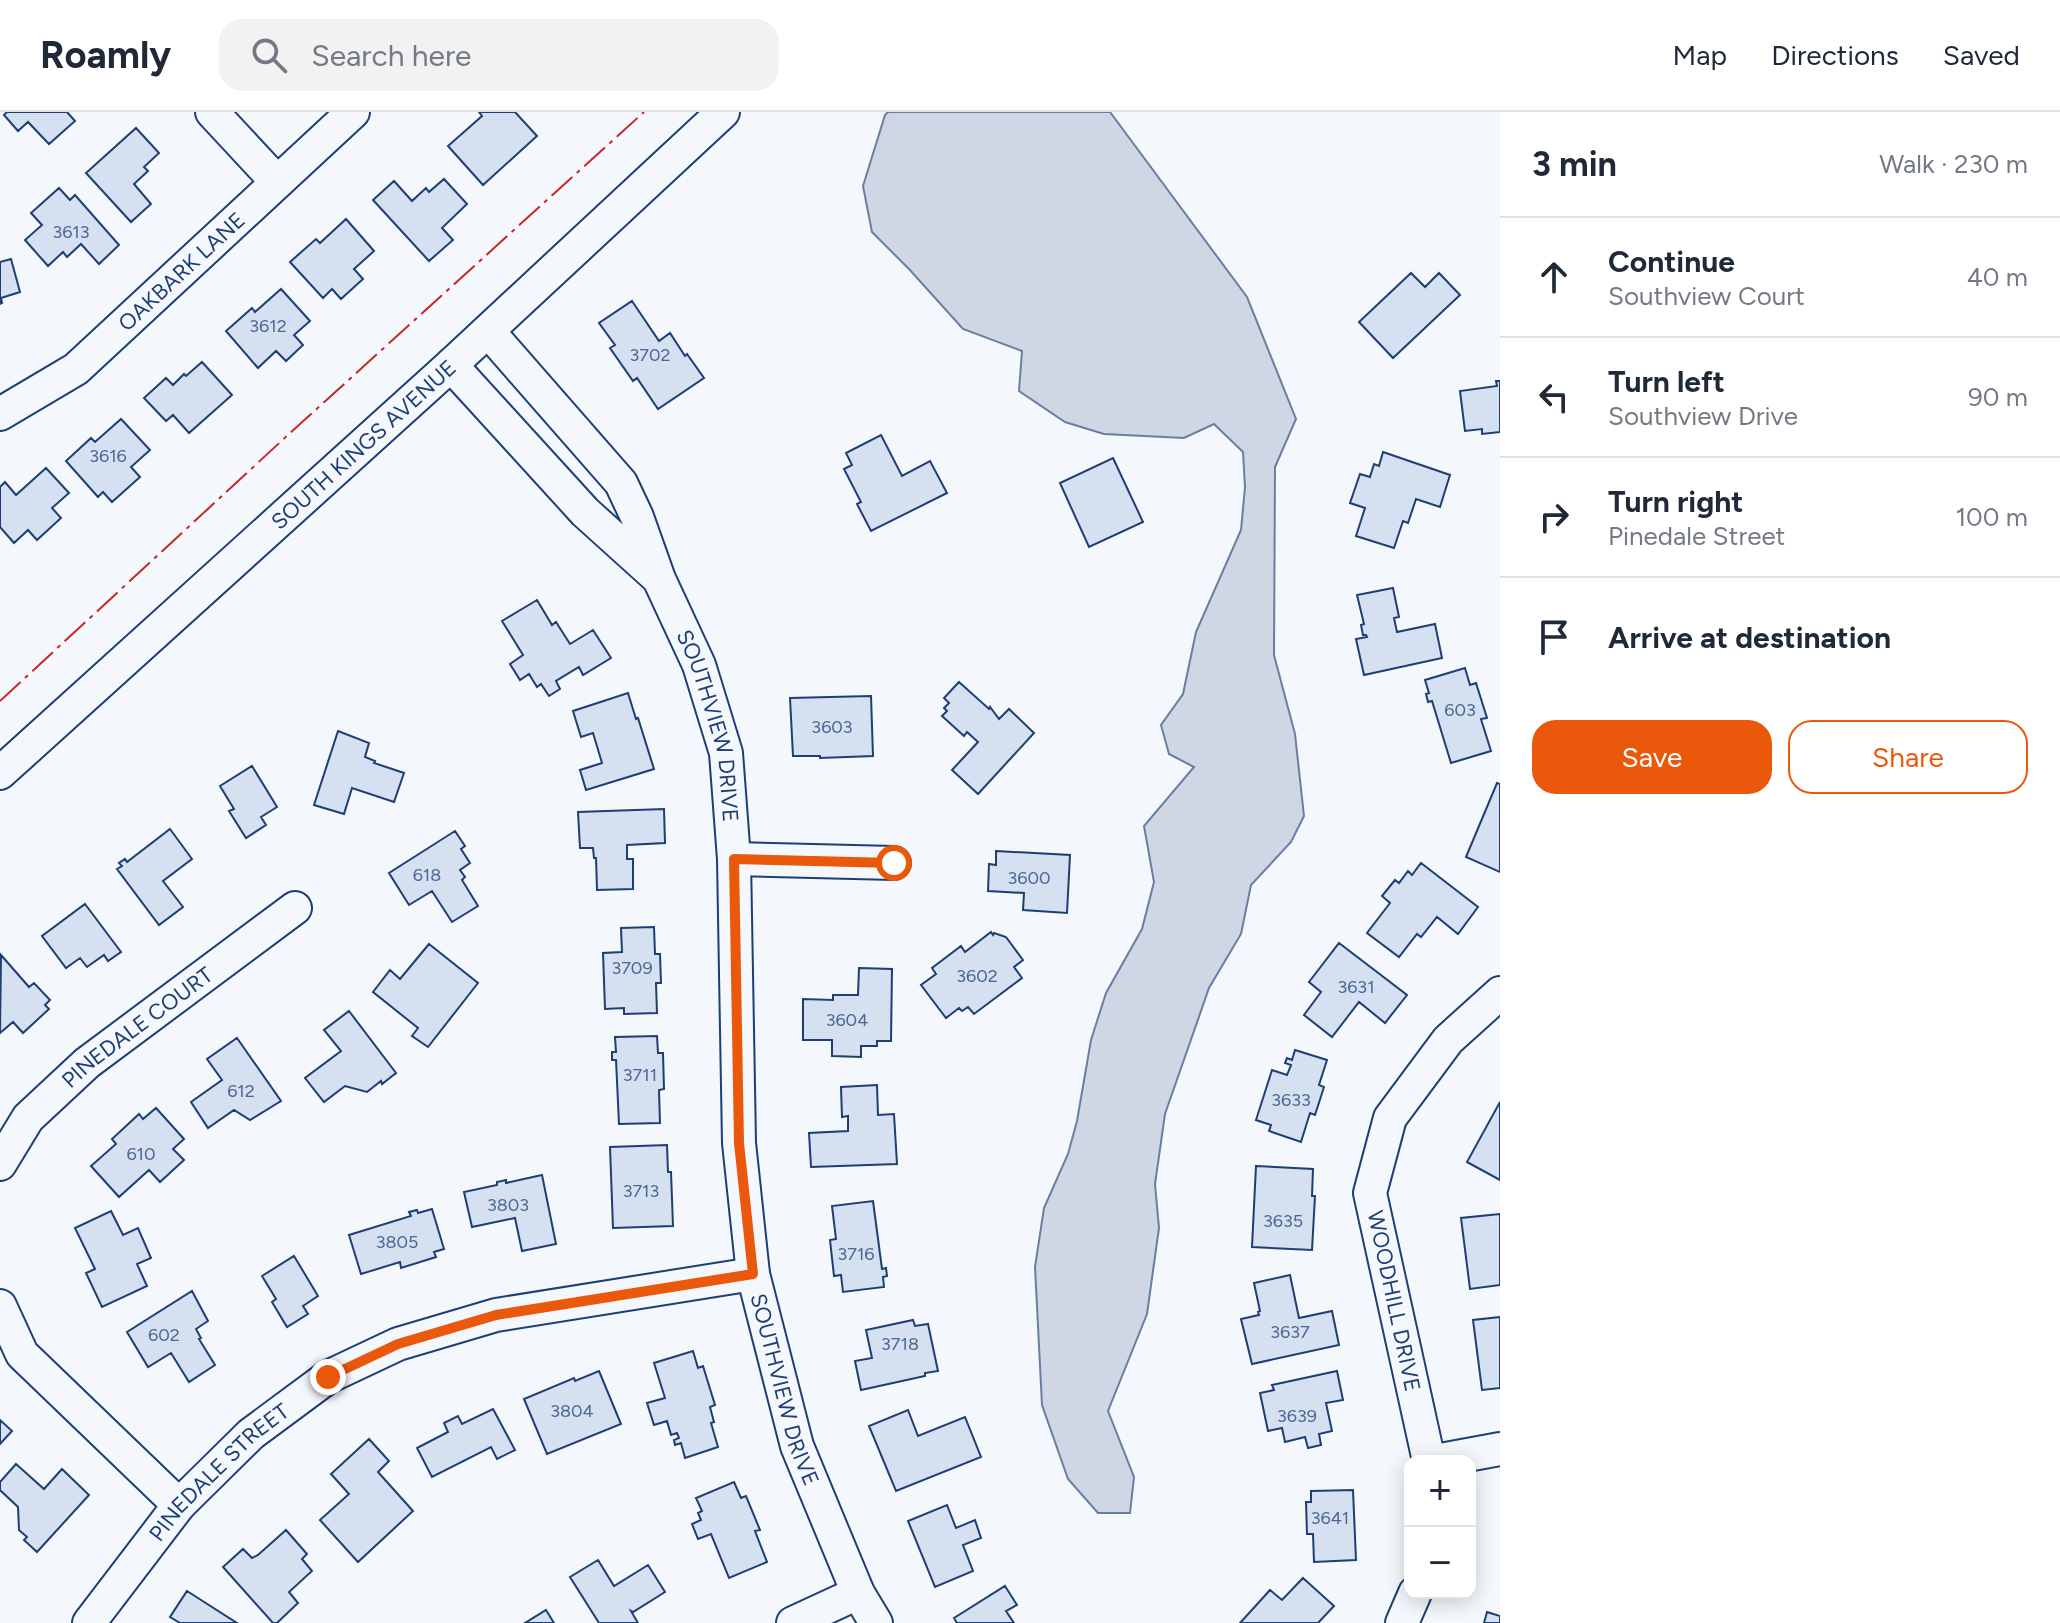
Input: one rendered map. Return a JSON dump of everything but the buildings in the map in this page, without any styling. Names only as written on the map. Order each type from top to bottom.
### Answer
[{"type":"street","points":[[212,112],[277,182]]},
{"type":"street","name":"OAKBARK LANE","points":[[0,414],[76,369],[353,112]]},
{"type":"street","name":"SOUTH KINGS AVENUE","points":[[0,773],[451,365],[723,112]]},
{"type":"street","name":"SOUTHVIEW DRIVE","points":[[488,331],[621,483],[659,579],[699,665],[726,753],[734,859],[739,1143],[753,1274],[797,1446],[858,1593],[876,1623]]},
{"type":"street","name":"SOUTHVIEW DRIVE","points":[[451,365],[585,512],[659,579]]},
{"type":"street","points":[[734,859],[894,863]]},
{"type":"street","name":"PINEDALE COURT","points":[[0,1164],[28,1118],[87,1063],[295,908]]},
{"type":"street","name":"WOODHILL DRIVE","points":[[1431,1455],[1370,1193],[1390,1118],[1448,1040],[1500,993]]},
{"type":"street","name":"PINEDALE STREET","points":[[89,1623],[179,1505],[251,1434],[328,1377],[398,1344],[496,1315],[753,1274]]},
{"type":"street","points":[[0,1306],[22,1354],[179,1505]]},
{"type":"street","name":"WOODHILL DRIVE","points":[[1466,1455],[1500,1449]]},
{"type":"street","points":[[793,1623],[858,1593]]},
{"type":"street","points":[[1402,1623],[1412,1599]]},
{"type":"shaded area","points":[[888,112],[1110,112],[1247,297],[1296,419],[1275,467],[1274,655],[1295,734],[1304,816],[1291,842],[1251,885],[1241,934],[1209,988],[1165,1114],[1155,1184],[1159,1228],[1147,1314],[1108,1411],[1134,1477],[1130,1513],[1098,1513],[1068,1479],[1042,1405],[1035,1267],[1044,1208],[1068,1154],[1077,1121],[1091,1040],[1106,993],[1142,929],[1154,882],[1144,826],[1194,767],[1169,754],[1161,725],[1183,694],[1196,632],[1241,530],[1245,487],[1243,452],[1214,424],[1184,438],[1104,434],[1065,422],[1019,391],[1022,351],[963,329],[872,232],[863,186]]},
{"type":"power","points":[[0,701],[644,112]]},
{"type":"route","points":[[328,1377],[398,1344],[496,1315],[753,1274],[739,1143],[734,859],[894,863]]}]
